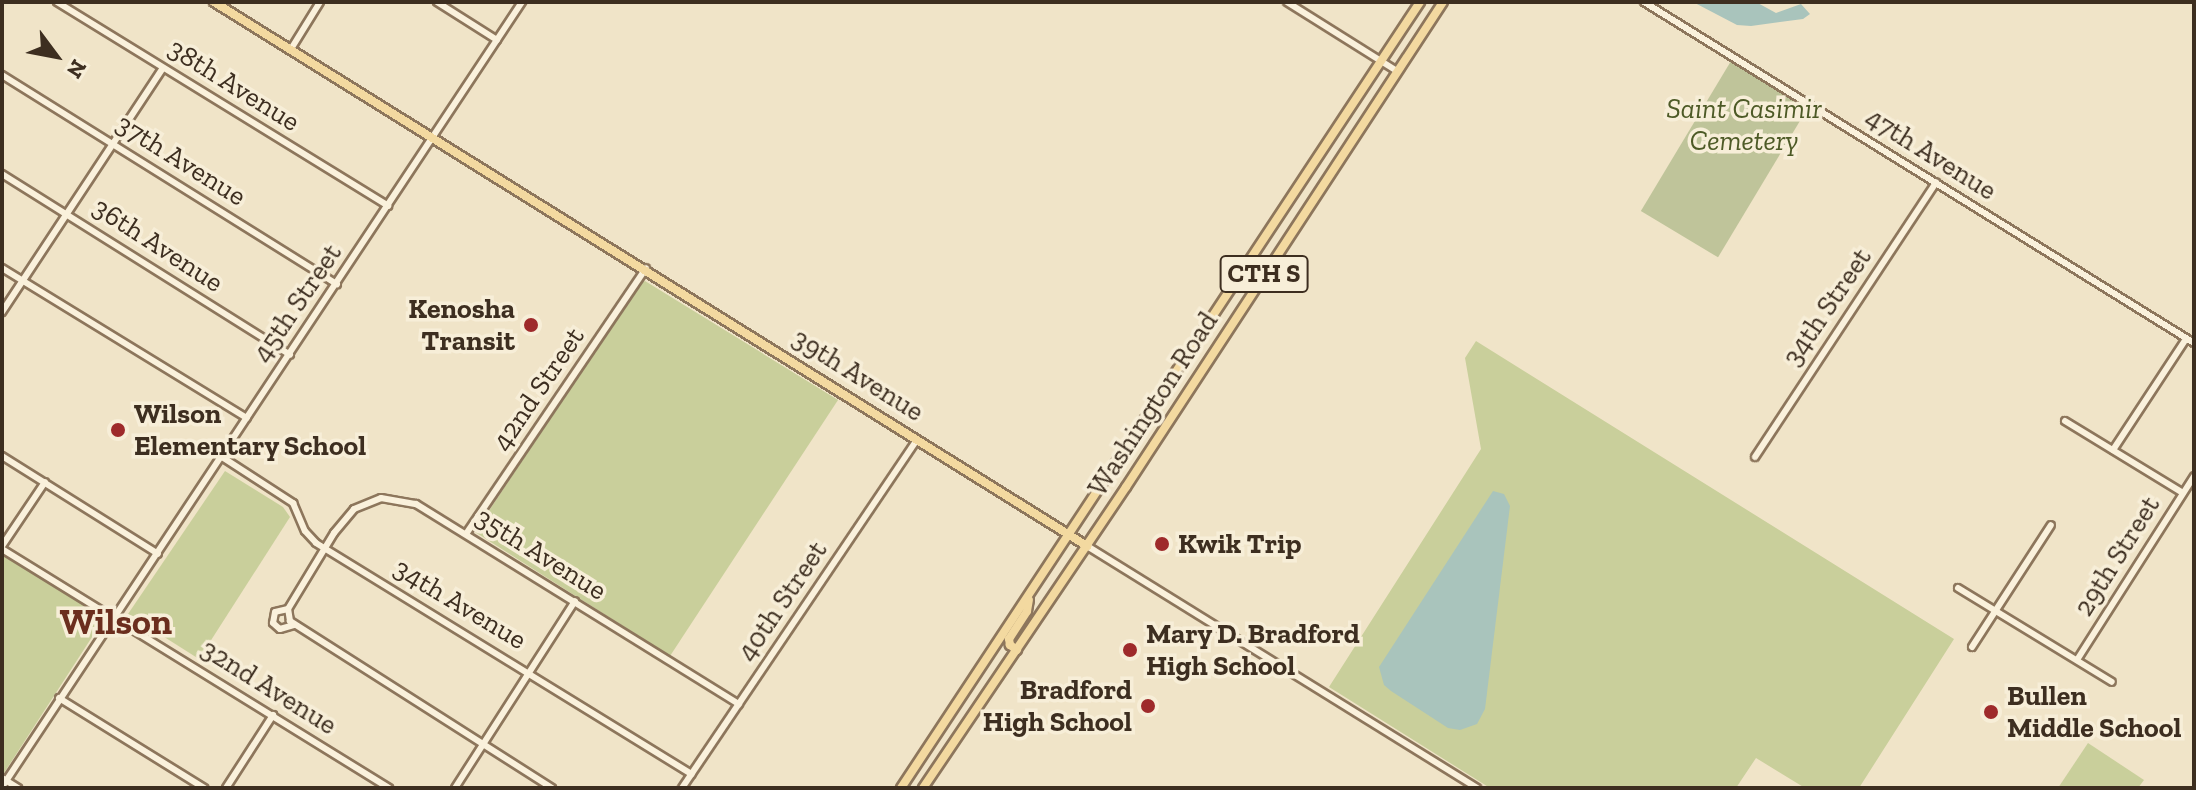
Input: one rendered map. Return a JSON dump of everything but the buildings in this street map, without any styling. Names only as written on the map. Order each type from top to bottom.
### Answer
[{"type":"main road","name":"39th Avenue","points":[[214,2],[646,268],[1087,546]]},
{"type":"main road","name":"Washington Road","points":[[901,788],[1420,2]]},
{"type":"main road","name":"Washington Road","points":[[923,788],[1087,546],[1443,2]]},
{"type":"main road","points":[[1017,650],[1010,645],[1009,639],[1027,611],[1030,595]]},
{"type":"street","name":"38th Avenue","points":[[57,2],[388,206]]},
{"type":"street","points":[[291,49],[320,2]]},
{"type":"street","points":[[437,2],[497,40]]},
{"type":"street","name":"45th Street","points":[[3,782],[158,554],[522,2]]},
{"type":"street","points":[[1287,2],[1397,71]]},
{"type":"street","name":"47th Avenue","points":[[1644,2],[2194,343]]},
{"type":"street","points":[[2,312],[163,68]]},
{"type":"street","name":"37th Avenue","points":[[2,75],[337,284]]},
{"type":"street","name":"36th Avenue","points":[[2,174],[290,355]]},
{"type":"street","name":"34th Street","points":[[1755,457],[1936,182]]},
{"type":"street","points":[[2,268],[247,418]]},
{"type":"street","name":"42nd Street","points":[[466,534],[646,268]]},
{"type":"street","points":[[2113,450],[2186,339]]},
{"type":"street","points":[[2065,421],[2183,493]]},
{"type":"street","name":"40th Street","points":[[682,788],[918,438]]},
{"type":"street","points":[[2,456],[158,554]]},
{"type":"street","name":"34th Avenue","points":[[222,457],[287,498],[297,510],[305,531],[325,548],[692,774]]},
{"type":"street","name":"29th Street","points":[[2077,660],[2194,476]]},
{"type":"street","points":[[2,548],[45,482]]},
{"type":"street","name":"35th Avenue","points":[[288,609],[325,548],[354,509],[381,498],[416,504],[739,704]]},
{"type":"street","points":[[1972,647],[2051,525]]},
{"type":"street","name":"39th Avenue","points":[[1087,546],[1477,788]]},
{"type":"street","name":"32nd Avenue","points":[[2,548],[389,788]]},
{"type":"street","points":[[1958,588],[2112,682]]},
{"type":"street","points":[[455,788],[485,746],[575,601]]},
{"type":"street","points":[[294,625],[280,629],[273,623],[275,612],[288,609],[288,618],[294,625],[552,788]]},
{"type":"street","points":[[59,698],[204,788]]},
{"type":"street","points":[[226,788],[273,715]]},
{"type":"street","points":[[3,782],[18,788]]},
{"type":"green space","name":"Saint Casimir Cemetery","points":[[1731,61],[1808,107],[1718,257],[1641,211]]},
{"type":"green space","points":[[645,281],[838,400],[670,656],[475,532],[638,285]]},
{"type":"green space","points":[[1476,341],[1954,639],[1859,788],[1805,788],[1756,758],[1736,788],[1490,788],[1329,687],[1481,449],[1465,358]]},
{"type":"green space","points":[[225,471],[283,507],[290,517],[199,659],[128,614]]},
{"type":"green space","points":[[4,553],[105,617],[4,773],[2,556]]},
{"type":"green space","points":[[2088,743],[2144,780],[2138,788],[2058,788]]},
{"type":"water","points":[[1693,2],[1756,2],[1776,13],[1801,4],[1810,14],[1803,19],[1737,25]]},
{"type":"water","points":[[1493,491],[1504,494],[1510,506],[1485,709],[1477,724],[1460,730],[1448,728],[1391,691],[1384,685],[1379,667]]},
{"type":"place","name":"Kenosha Transit","points":[[531,325]]},
{"type":"place","name":"Wilson Elementary School","points":[[118,430]]},
{"type":"place","name":"Kwik Trip","points":[[1162,544]]},
{"type":"place","name":"Mary D. Bradford High School","points":[[1130,650]]},
{"type":"place","name":"Bradford High School","points":[[1148,706]]},
{"type":"place","name":"Bullen Middle School","points":[[1991,712]]},
{"type":"district","name":"Wilson","points":[[116,622]]}]
